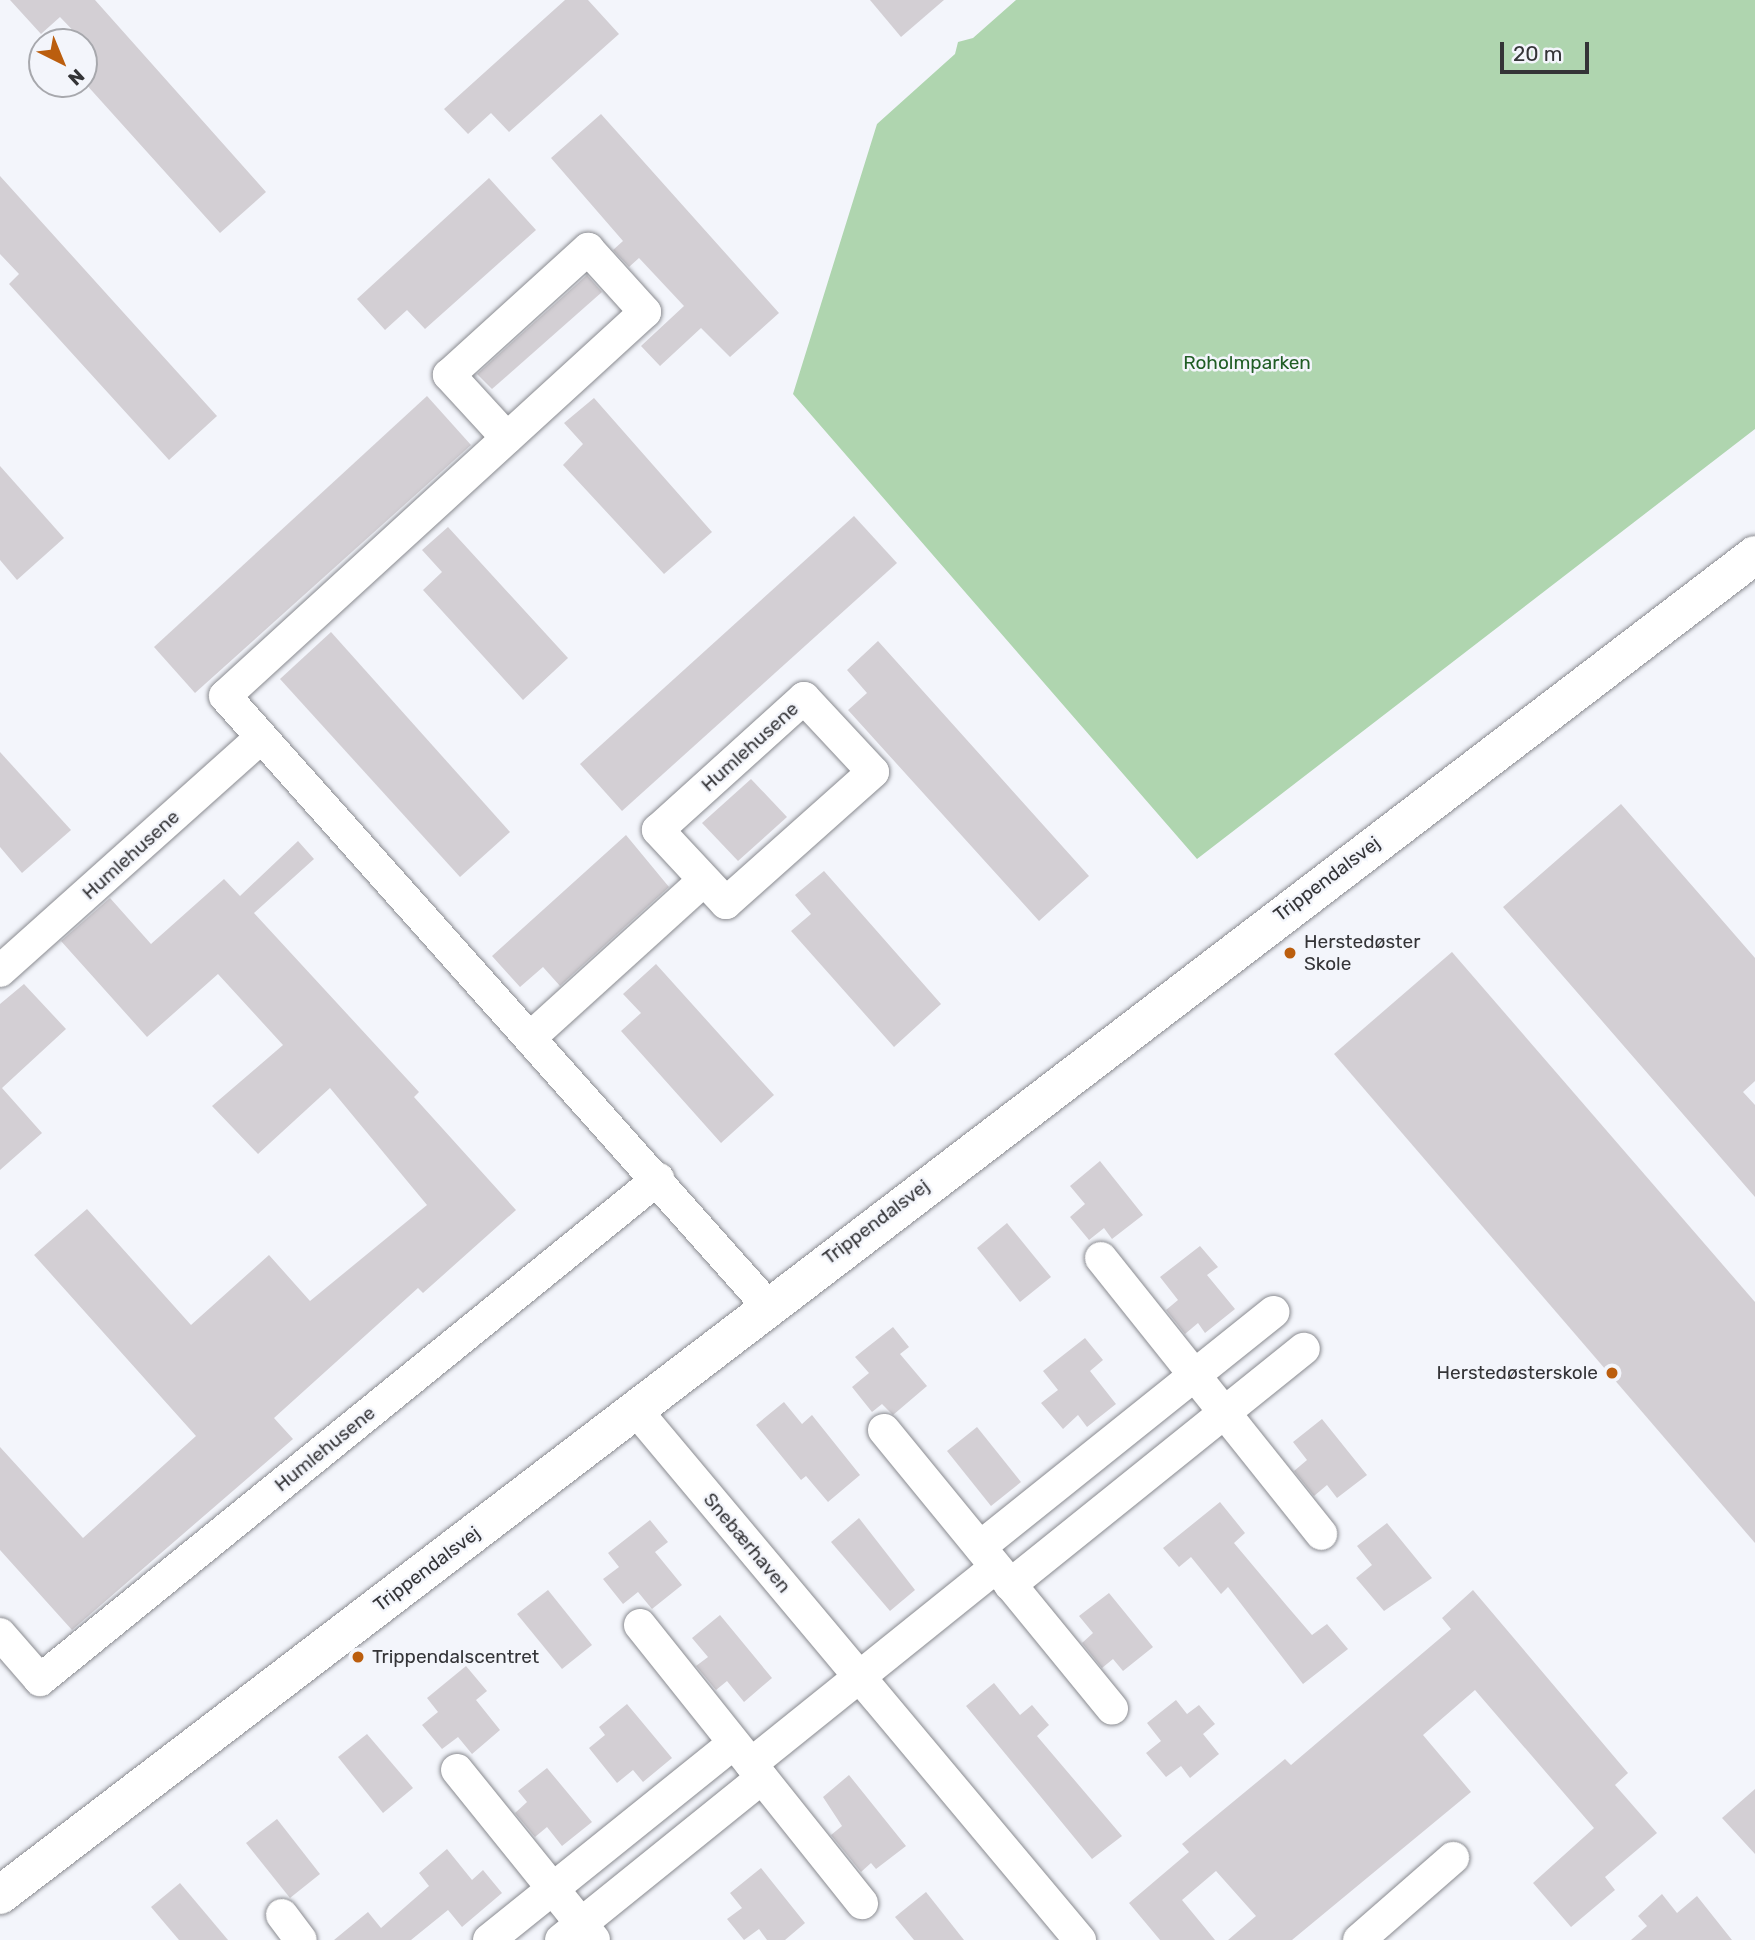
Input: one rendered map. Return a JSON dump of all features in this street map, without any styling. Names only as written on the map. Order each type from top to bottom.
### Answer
[{"type":"street","points":[[507,438],[450,375],[588,249],[645,312],[225,696],[758,1294]]},
{"type":"street","name":"Trippendalsvej","points":[[0,1895],[635,1409],[758,1294],[1755,555]]},
{"type":"street","name":"Humlehusene","points":[[804,698],[873,772],[726,903],[703,881],[658,830],[804,698]]},
{"type":"street","name":"Humlehusene","points":[[0,971],[261,738]]},
{"type":"street","points":[[531,1037],[703,881]]},
{"type":"street","name":"Humlehusene","points":[[0,1633],[40,1680],[658,1179]]},
{"type":"street","points":[[1101,1258],[1321,1534]]},
{"type":"street","points":[[996,1567],[1194,1376],[1273,1312]]},
{"type":"street","points":[[488,1940],[553,1888],[749,1762],[996,1567],[1224,1413],[1304,1349]]},
{"type":"street","name":"Snebærhaven","points":[[635,1409],[1080,1940]]},
{"type":"street","points":[[884,1430],[1112,1709]]},
{"type":"street","points":[[640,1625],[862,1903]]},
{"type":"street","points":[[457,1770],[553,1888],[579,1935],[749,1762]]},
{"type":"street","points":[[1359,1940],[1453,1858]]},
{"type":"street","points":[[282,1915],[301,1940]]},
{"type":"green space","name":"Roholmparken","points":[[1016,0],[1755,0],[1755,429],[1197,859],[793,394],[877,124],[955,54],[958,42],[973,38]]},
{"type":"building","points":[[10,0],[95,0],[266,192],[220,233],[98,98],[98,28],[71,28],[60,17],[48,28],[36,28]]},
{"type":"building","points":[[565,0],[588,0],[619,34],[509,132],[491,113],[468,134],[444,109]]},
{"type":"building","points":[[870,0],[944,0],[901,37]]},
{"type":"building","points":[[601,114],[779,313],[730,357],[701,328],[660,366],[641,346],[684,306],[639,258],[629,267],[613,250],[623,241],[551,158]]},
{"type":"building","points":[[0,176],[217,416],[169,460],[9,284],[19,274],[0,254]]},
{"type":"building","points":[[489,178],[536,230],[425,329],[407,310],[385,330],[357,299]]},
{"type":"building","points":[[587,275],[602,292],[492,389],[477,374]]},
{"type":"building","points":[[427,396],[471,445],[195,693],[154,647]]},
{"type":"building","points":[[594,398],[712,532],[664,574],[563,465],[583,444],[564,423]]},
{"type":"building","points":[[0,466],[64,538],[17,580],[0,560]]},
{"type":"building","points":[[854,516],[897,563],[622,811],[580,764]]},
{"type":"building","points":[[448,527],[568,658],[523,700],[423,590],[442,572],[422,550]]},
{"type":"building","points":[[331,632],[510,832],[460,877],[280,679]]},
{"type":"building","points":[[878,641],[1089,876],[1039,921],[848,710],[867,693],[847,670]]},
{"type":"building","points":[[0,752],[71,830],[22,873],[0,847]]},
{"type":"building","points":[[751,779],[787,817],[738,861],[702,823]]},
{"type":"building","points":[[1621,804],[1755,958],[1755,1081],[1743,1092],[1755,1105],[1755,1197],[1503,907]]},
{"type":"building","points":[[626,835],[669,887],[560,986],[543,967],[520,987],[492,956]]},
{"type":"building","points":[[298,841],[314,859],[254,913],[419,1092],[414,1097],[516,1210],[423,1293],[418,1288],[274,1418],[293,1439],[72,1630],[0,1550],[0,1447],[83,1538],[196,1436],[34,1255],[87,1209],[191,1325],[269,1255],[310,1301],[427,1205],[330,1088],[258,1154],[212,1106],[283,1045],[218,974],[147,1037],[61,941],[110,898],[151,944],[224,879],[240,896]]},
{"type":"building","points":[[824,871],[941,1004],[894,1047],[791,931],[811,914],[795,895]]},
{"type":"building","points":[[1452,952],[1755,1302],[1755,1543],[1334,1054]]},
{"type":"building","points":[[656,964],[774,1095],[721,1143],[621,1031],[641,1013],[623,994]]},
{"type":"building","points":[[24,984],[66,1029],[2,1088],[42,1133],[0,1170],[0,1004]]},
{"type":"building","points":[[1100,1161],[1143,1215],[1112,1239],[1104,1228],[1089,1240],[1070,1217],[1085,1204],[1070,1186]]},
{"type":"building","points":[[1007,1223],[1051,1277],[1020,1302],[977,1248]]},
{"type":"building","points":[[1200,1246],[1218,1267],[1207,1275],[1235,1309],[1205,1333],[1198,1323],[1185,1334],[1166,1310],[1178,1300],[1160,1277]]},
{"type":"building","points":[[893,1327],[909,1347],[900,1354],[927,1386],[893,1415],[882,1404],[872,1412],[852,1387],[869,1373],[855,1357]]},
{"type":"building","points":[[1085,1338],[1103,1360],[1090,1371],[1116,1404],[1087,1427],[1078,1415],[1063,1429],[1041,1403],[1058,1390],[1043,1371]]},
{"type":"building","points":[[784,1402],[802,1424],[812,1415],[860,1475],[828,1502],[806,1476],[801,1480],[756,1425]]},
{"type":"building","points":[[1322,1419],[1367,1475],[1337,1498],[1327,1485],[1314,1496],[1294,1471],[1307,1460],[1293,1442]]},
{"type":"building","points":[[977,1427],[1021,1482],[991,1506],[947,1451]]},
{"type":"building","points":[[1220,1502],[1245,1533],[1234,1543],[1312,1635],[1327,1624],[1348,1649],[1303,1684],[1228,1587],[1221,1594],[1191,1557],[1179,1567],[1163,1548]]},
{"type":"building","points":[[859,1518],[915,1590],[890,1611],[831,1542]]},
{"type":"building","points":[[650,1520],[668,1542],[655,1552],[682,1585],[652,1609],[638,1592],[623,1604],[603,1579],[619,1567],[608,1553]]},
{"type":"building","points":[[1387,1523],[1432,1578],[1384,1611],[1356,1578],[1372,1565],[1357,1546]]},
{"type":"building","points":[[548,1590],[592,1645],[562,1669],[517,1614]]},
{"type":"building","points":[[1473,1590],[1628,1773],[1615,1785],[1657,1833],[1605,1877],[1615,1890],[1571,1927],[1533,1883],[1594,1828],[1475,1690],[1423,1735],[1471,1792],[1292,1940],[1228,1940],[1256,1916],[1216,1871],[1182,1900],[1215,1940],[1160,1940],[1129,1903],[1189,1852],[1182,1844],[1285,1759],[1291,1765],[1451,1629],[1442,1618]]},
{"type":"building","points":[[1109,1593],[1153,1647],[1123,1671],[1113,1659],[1102,1668],[1082,1643],[1093,1633],[1079,1616]]},
{"type":"building","points":[[720,1615],[772,1678],[744,1702],[727,1681],[716,1690],[696,1666],[708,1657],[692,1638]]},
{"type":"building","points":[[466,1666],[487,1691],[476,1700],[500,1730],[472,1754],[458,1737],[442,1749],[422,1725],[438,1712],[427,1698]]},
{"type":"building","points":[[994,1683],[1020,1715],[1032,1705],[1049,1725],[1037,1736],[1122,1836],[1092,1859],[966,1706]]},
{"type":"building","points":[[1176,1700],[1187,1714],[1199,1705],[1215,1724],[1203,1734],[1219,1754],[1190,1778],[1181,1766],[1166,1777],[1146,1753],[1161,1741],[1147,1723]]},
{"type":"building","points":[[627,1704],[672,1758],[643,1782],[633,1770],[617,1783],[589,1748],[605,1735],[599,1727]]},
{"type":"building","points":[[367,1734],[413,1788],[383,1813],[338,1757]]},
{"type":"building","points":[[547,1768],[592,1822],[562,1846],[547,1827],[535,1837],[515,1813],[527,1802],[518,1791]]},
{"type":"building","points":[[849,1775],[906,1846],[876,1869],[871,1863],[861,1872],[831,1835],[842,1826],[823,1797]]},
{"type":"building","points":[[1755,1789],[1755,1854],[1722,1818]]},
{"type":"building","points":[[277,1819],[320,1874],[290,1898],[246,1843]]},
{"type":"building","points":[[447,1849],[472,1880],[483,1870],[502,1893],[462,1927],[448,1910],[411,1940],[334,1940],[368,1912],[381,1928],[429,1886],[419,1873]]},
{"type":"building","points":[[761,1868],[805,1923],[785,1940],[767,1940],[759,1929],[744,1940],[727,1919],[742,1908],[730,1893]]},
{"type":"building","points":[[180,1883],[228,1940],[179,1940],[151,1907]]},
{"type":"building","points":[[926,1892],[964,1940],[914,1940],[895,1917]]},
{"type":"building","points":[[1662,1894],[1677,1913],[1697,1896],[1732,1940],[1631,1940],[1647,1926],[1638,1916]]},
{"type":"place","name":"Herstedøster Skole","points":[[1290,953]]},
{"type":"place","name":"Herstedøsterskole","points":[[1612,1373]]},
{"type":"place","name":"Trippendalscentret","points":[[358,1657]]}]
